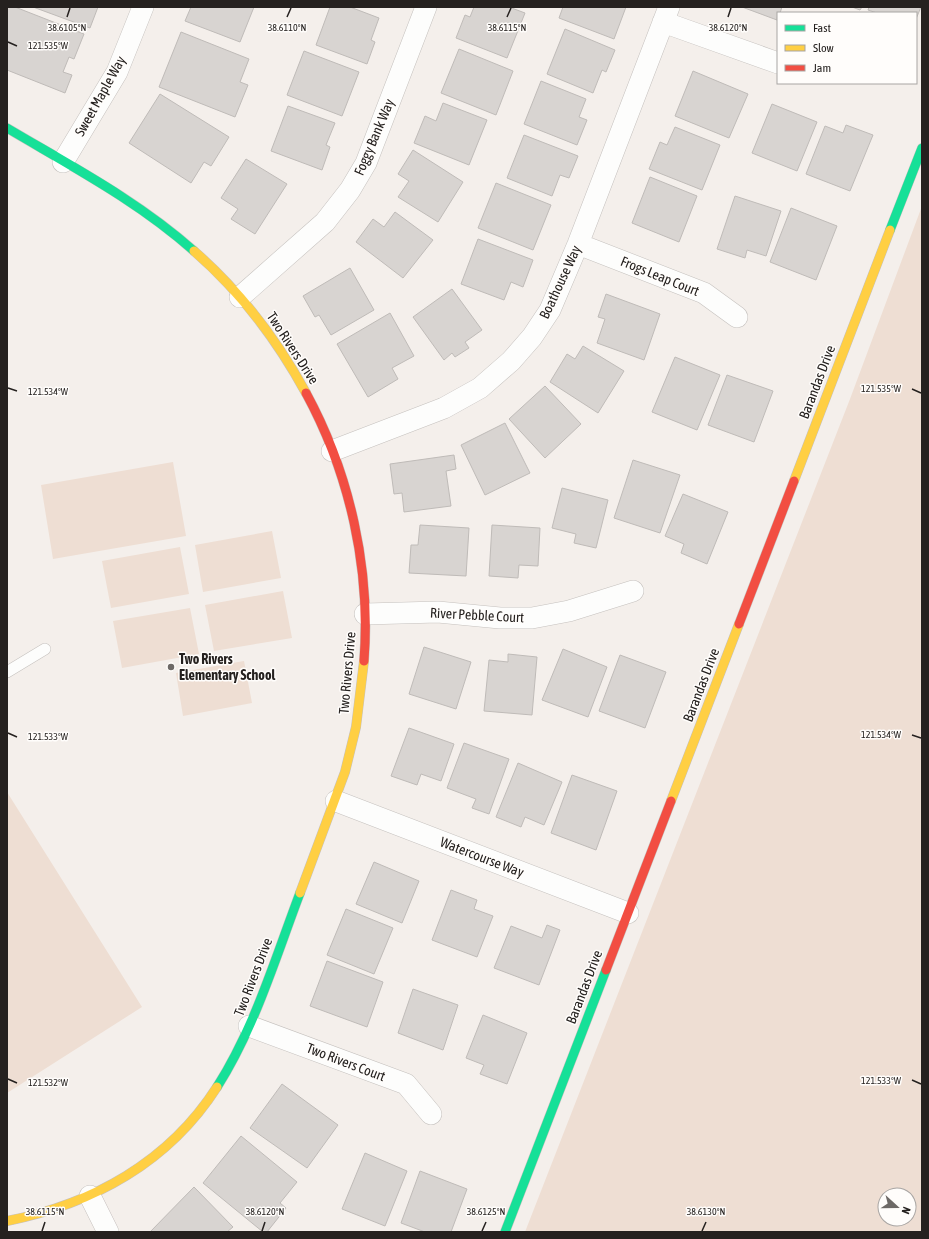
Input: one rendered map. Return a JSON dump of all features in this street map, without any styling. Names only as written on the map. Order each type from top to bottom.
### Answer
[{"type":"street","name":"Sweet Maple Way","points":[[63,162],[117,72],[143,7]]},
{"type":"street","name":"Foggy Bank Way","points":[[240,297],[325,222],[350,190],[366,163],[426,7]]},
{"type":"street","points":[[666,15],[777,63]]},
{"type":"street","name":"Boathouse Way","points":[[332,451],[444,408],[480,388],[511,362],[532,337],[550,310],[578,244],[666,15]]},
{"type":"street","name":"Two Rivers Drive","points":[[7,128],[121,197],[163,225],[197,253],[240,297],[288,362],[310,400],[332,451],[348,500],[359,552],[365,614],[365,640],[361,693],[350,754],[336,801],[249,1026],[224,1077],[196,1116],[165,1147],[126,1177],[90,1196],[53,1211],[7,1221]]},
{"type":"street","name":"Barandas Drive","points":[[505,1232],[922,148]]},
{"type":"street","name":"Frogs Leap Court","points":[[578,244],[704,293],[737,317]]},
{"type":"street","name":"River Pebble Court","points":[[365,614],[438,612],[500,618],[532,618],[569,611],[633,591]]},
{"type":"street","name":"Watercourse Way","points":[[336,801],[628,913]]},
{"type":"street","name":"Two Rivers Court","points":[[249,1026],[406,1084],[431,1114]]},
{"type":"street","points":[[90,1196],[108,1232]]},
{"type":"lane","points":[[7,672],[45,649]]},
{"type":"shaded area","points":[[922,206],[922,1232],[525,1232],[850,399]]},
{"type":"shaded area","points":[[173,462],[186,536],[53,559],[41,485]]},
{"type":"shaded area","points":[[272,531],[281,578],[203,592],[195,545]]},
{"type":"shaded area","points":[[180,547],[189,594],[111,608],[102,561]]},
{"type":"shaded area","points":[[283,591],[292,638],[214,651],[205,605]]},
{"type":"shaded area","points":[[190,608],[199,654],[122,668],[113,621]]},
{"type":"shaded area","points":[[244,661],[252,703],[183,716],[176,673]]},
{"type":"shaded area","points":[[7,792],[142,1007],[7,1093]]},
{"type":"building","points":[[7,7],[15,7],[84,34],[74,59],[69,57],[63,72],[72,75],[65,93],[7,70]]},
{"type":"building","points":[[33,7],[98,7],[90,28]]},
{"type":"building","points":[[191,7],[254,7],[240,42],[185,21]]},
{"type":"building","points":[[330,7],[350,7],[379,18],[371,40],[375,42],[367,64],[316,45]]},
{"type":"building","points":[[474,7],[509,7],[525,13],[507,58],[456,38],[465,15],[470,17]]},
{"type":"building","points":[[563,7],[626,7],[614,39],[559,18]]},
{"type":"building","points":[[742,7],[782,7],[780,12],[777,12],[777,20]]},
{"type":"building","points":[[852,7],[862,7],[860,10]]},
{"type":"building","points":[[869,7],[921,7],[917,17],[917,12],[874,12],[868,10]]},
{"type":"building","points":[[565,29],[615,50],[606,72],[602,70],[593,93],[547,74]]},
{"type":"building","points":[[181,32],[249,59],[240,82],[248,85],[235,117],[159,87]]},
{"type":"building","points":[[459,49],[513,71],[496,115],[441,93]]},
{"type":"building","points":[[304,51],[359,72],[342,116],[287,95]]},
{"type":"building","points":[[693,71],[748,94],[729,138],[675,116]]},
{"type":"building","points":[[541,81],[586,99],[579,117],[587,120],[577,145],[524,124]]},
{"type":"building","points":[[160,94],[229,137],[211,166],[204,162],[191,183],[129,143]]},
{"type":"building","points":[[443,103],[487,120],[469,165],[414,143],[425,116],[436,121]]},
{"type":"building","points":[[772,104],[817,122],[797,171],[752,153]]},
{"type":"building","points":[[288,106],[335,123],[326,145],[330,147],[322,170],[271,151]]},
{"type":"building","points":[[846,125],[873,135],[850,191],[806,174],[825,126],[843,133]]},
{"type":"building","points":[[675,127],[720,145],[702,190],[649,169],[660,142],[667,145]]},
{"type":"building","points":[[524,135],[578,156],[569,178],[560,175],[552,196],[507,178]]},
{"type":"building","points":[[413,150],[463,182],[438,222],[398,197],[409,181],[398,174]]},
{"type":"building","points":[[246,159],[287,184],[255,234],[231,219],[238,209],[221,198]]},
{"type":"building","points":[[650,177],[697,196],[679,242],[632,223]]},
{"type":"building","points":[[496,183],[551,205],[533,250],[478,228]]},
{"type":"building","points":[[735,196],[781,211],[766,256],[747,250],[745,258],[717,249]]},
{"type":"building","points":[[791,208],[837,226],[816,280],[770,262]]},
{"type":"building","points":[[395,212],[433,240],[403,278],[356,242],[373,219],[384,227]]},
{"type":"building","points":[[478,239],[533,260],[523,287],[511,282],[504,300],[461,284]]},
{"type":"building","points":[[350,268],[374,310],[331,335],[319,315],[315,317],[303,296]]},
{"type":"building","points":[[452,289],[482,330],[465,342],[469,348],[455,357],[452,353],[444,360],[413,317]]},
{"type":"building","points":[[606,294],[660,314],[644,360],[597,343],[605,319],[598,317]]},
{"type":"building","points":[[390,313],[414,356],[392,368],[398,379],[368,397],[337,344]]},
{"type":"building","points":[[583,346],[624,371],[598,413],[550,382],[567,354],[575,359]]},
{"type":"building","points":[[675,357],[720,375],[697,430],[652,412]]},
{"type":"building","points":[[727,375],[773,391],[754,442],[708,425]]},
{"type":"building","points":[[545,386],[581,424],[545,458],[509,419]]},
{"type":"building","points":[[505,423],[530,473],[485,495],[461,445]]},
{"type":"building","points":[[454,455],[456,469],[446,471],[451,506],[404,512],[402,493],[394,494],[390,464]]},
{"type":"building","points":[[633,460],[680,475],[660,533],[614,518]]},
{"type":"building","points":[[562,488],[608,500],[596,548],[574,543],[576,534],[552,528]]},
{"type":"building","points":[[683,494],[728,512],[707,564],[681,553],[684,544],[665,536]]},
{"type":"building","points":[[420,525],[469,528],[466,576],[409,573],[411,545],[418,545]]},
{"type":"building","points":[[492,525],[540,528],[538,566],[519,565],[518,578],[489,576]]},
{"type":"building","points":[[424,647],[471,662],[456,709],[409,694]]},
{"type":"building","points":[[563,649],[607,667],[588,717],[542,700]]},
{"type":"building","points":[[508,654],[537,657],[532,715],[484,711],[489,660],[508,662]]},
{"type":"building","points":[[620,655],[666,672],[645,728],[599,711]]},
{"type":"building","points":[[409,728],[454,744],[441,781],[421,774],[417,785],[391,776]]},
{"type":"building","points":[[464,743],[509,759],[489,814],[472,808],[476,799],[447,788]]},
{"type":"building","points":[[518,763],[562,782],[544,825],[525,817],[521,827],[496,817]]},
{"type":"building","points":[[572,775],[617,791],[596,850],[551,833]]},
{"type":"building","points":[[374,862],[419,881],[402,923],[356,904]]},
{"type":"building","points":[[451,890],[477,900],[474,909],[493,916],[477,957],[432,940]]},
{"type":"building","points":[[346,909],[393,928],[374,974],[327,955]]},
{"type":"building","points":[[547,925],[560,930],[539,985],[494,968],[511,926],[542,938]]},
{"type":"building","points":[[327,961],[383,982],[367,1027],[310,1006]]},
{"type":"building","points":[[413,989],[458,1005],[443,1050],[398,1033]]},
{"type":"building","points":[[483,1015],[527,1033],[507,1084],[480,1074],[484,1065],[466,1058]]},
{"type":"building","points":[[282,1084],[338,1125],[307,1168],[250,1128]]},
{"type":"building","points":[[241,1136],[297,1182],[280,1203],[286,1208],[267,1232],[263,1232],[203,1183]]},
{"type":"building","points":[[365,1153],[407,1171],[385,1226],[342,1209]]},
{"type":"building","points":[[420,1171],[467,1189],[451,1232],[425,1232],[401,1223]]},
{"type":"building","points":[[194,1187],[233,1227],[227,1232],[150,1232]]},
{"type":"traffic: fast","points":[[7,128],[80,170],[127,200],[173,233],[194,251]]},
{"type":"traffic: fast","points":[[890,230],[922,148]]},
{"type":"traffic: fast","points":[[217,1087],[253,1017],[273,968],[300,893]]},
{"type":"traffic: fast","points":[[505,1232],[606,970]]},
{"type":"traffic: slow","points":[[794,481],[890,230]]},
{"type":"traffic: slow","points":[[194,251],[227,283],[256,317],[283,354],[306,393]]},
{"type":"traffic: slow","points":[[671,801],[739,624]]},
{"type":"traffic: slow","points":[[300,893],[345,772],[356,727],[364,661]]},
{"type":"traffic: slow","points":[[7,1221],[39,1213],[69,1203],[99,1191],[126,1176],[152,1158],[176,1137],[198,1114],[217,1087]]},
{"type":"traffic: jam","points":[[306,393],[335,456],[346,489],[354,523],[364,592],[364,661]]},
{"type":"traffic: jam","points":[[739,624],[794,481]]},
{"type":"traffic: jam","points":[[606,970],[671,801]]},
{"type":"place","name":"Two Rivers Elementary School","points":[[171,667]]}]
